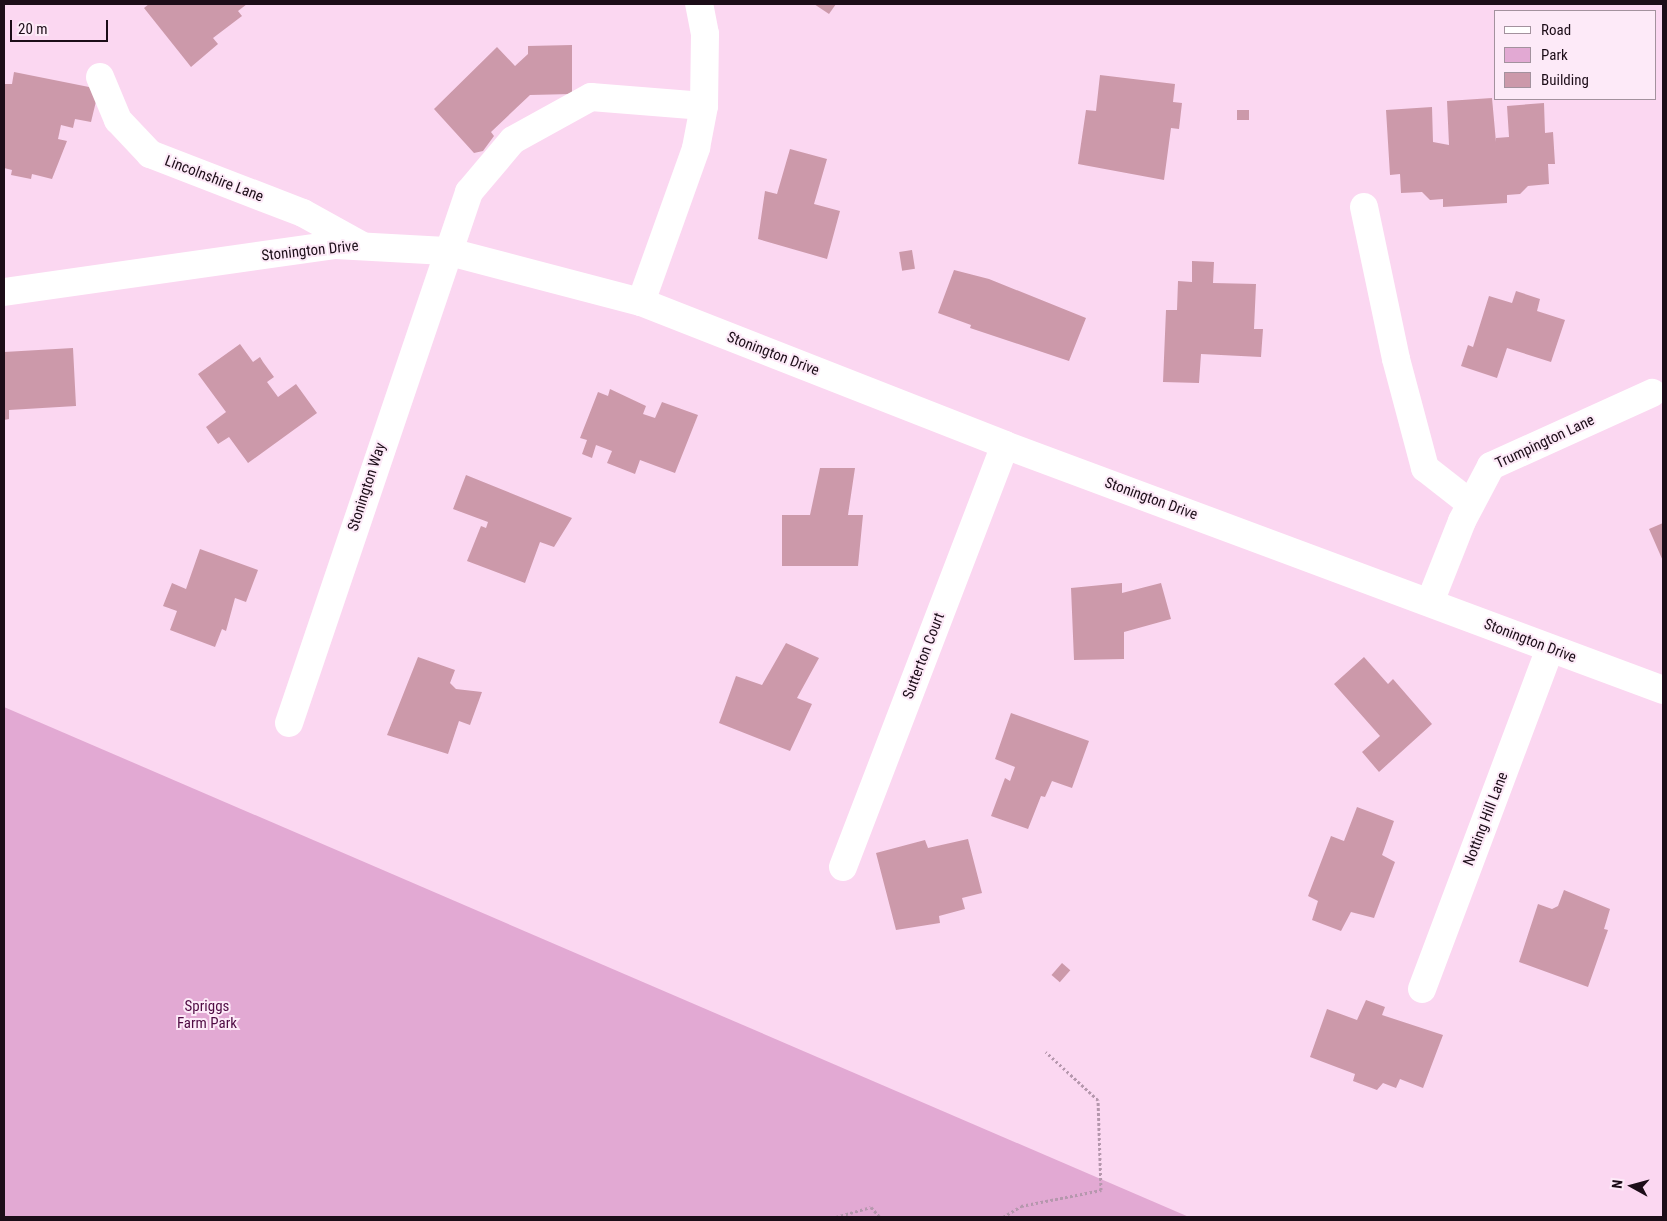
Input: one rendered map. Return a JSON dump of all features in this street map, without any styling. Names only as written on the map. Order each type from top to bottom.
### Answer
[{"type":"street","points":[[641,302],[696,148],[704,106],[705,34],[699,4]]},
{"type":"street","name":"Lincolnshire Lane","points":[[100,77],[118,120],[150,154],[303,213],[361,245]]},
{"type":"street","points":[[446,251],[469,192],[514,140],[591,97],[704,106]]},
{"type":"street","points":[[1364,207],[1396,359],[1425,468],[1471,504]]},
{"type":"street","name":"Stonington Drive","points":[[4,292],[361,245],[446,251],[641,302],[1005,445],[1663,690]]},
{"type":"street","name":"Stonington Way","points":[[288,723],[446,251]]},
{"type":"street","name":"Trumpington Lane","points":[[1430,602],[1471,504],[1491,466],[1652,394]]},
{"type":"street","name":"Sutterton Court","points":[[843,866],[1005,445]]},
{"type":"street","name":"Notting Hill Lane","points":[[1422,989],[1550,649]]},
{"type":"path","points":[[1003,1217],[1021,1206],[1101,1190],[1098,1100],[1046,1052]]},
{"type":"path","points":[[836,1217],[871,1207],[880,1217]]},
{"type":"green space","name":"Spriggs Farm Park","points":[[4,707],[1189,1217],[4,1217]]},
{"type":"building","points":[[149,4],[247,4],[238,11],[242,16],[213,38],[218,44],[191,67],[144,8]]},
{"type":"building","points":[[814,4],[836,4],[829,14]]},
{"type":"building","points":[[572,45],[572,94],[530,95],[491,132],[494,136],[483,151],[474,153],[434,109],[497,47],[515,66],[528,54],[528,46]]},
{"type":"building","points":[[14,72],[99,89],[91,122],[75,119],[73,128],[61,125],[58,139],[67,141],[52,179],[32,174],[31,179],[11,175],[12,170],[4,168],[4,84],[12,84]]},
{"type":"building","points":[[1100,75],[1175,84],[1173,102],[1182,103],[1179,129],[1171,128],[1164,180],[1078,164],[1086,110],[1096,111]]},
{"type":"building","points":[[1492,98],[1496,142],[1496,138],[1509,137],[1507,106],[1544,103],[1545,133],[1553,132],[1555,164],[1548,164],[1549,184],[1528,186],[1520,194],[1507,195],[1507,203],[1443,207],[1443,199],[1430,200],[1422,192],[1401,193],[1400,174],[1390,175],[1386,110],[1432,107],[1433,142],[1449,145],[1447,101]]},
{"type":"building","points":[[1237,110],[1249,110],[1249,120],[1237,120]]},
{"type":"building","points":[[790,149],[827,159],[814,204],[840,211],[827,259],[758,239],[765,191],[777,194]]},
{"type":"building","points":[[912,250],[915,269],[902,271],[899,252]]},
{"type":"building","points":[[1192,261],[1214,262],[1213,283],[1256,284],[1254,329],[1263,329],[1261,357],[1201,354],[1199,383],[1163,382],[1166,310],[1177,310],[1178,281],[1192,282]]},
{"type":"building","points":[[954,270],[989,279],[1086,318],[1069,361],[970,328],[971,325],[938,313]]},
{"type":"building","points":[[1516,291],[1540,299],[1537,311],[1565,320],[1551,362],[1507,348],[1497,378],[1461,366],[1468,345],[1473,347],[1489,296],[1512,303]]},
{"type":"building","points":[[240,344],[253,362],[260,357],[274,377],[267,382],[278,397],[296,384],[317,413],[248,463],[229,437],[218,444],[206,427],[226,412],[198,374]]},
{"type":"building","points":[[73,348],[76,406],[9,410],[9,419],[4,420],[4,352]]},
{"type":"building","points":[[610,389],[646,406],[643,414],[655,418],[662,402],[698,415],[675,473],[640,460],[635,474],[607,463],[612,451],[596,445],[592,458],[582,454],[587,440],[580,438],[598,392],[608,396]]},
{"type":"building","points":[[820,468],[855,468],[848,515],[863,515],[858,566],[782,566],[782,515],[810,515]]},
{"type":"building","points":[[466,475],[572,518],[554,547],[540,542],[525,583],[467,561],[481,526],[486,528],[488,522],[453,509]]},
{"type":"building","points":[[1663,523],[1663,561],[1649,529]]},
{"type":"building","points":[[200,549],[258,570],[246,602],[235,598],[226,631],[222,629],[215,647],[170,630],[177,611],[163,606],[172,583],[186,589]]},
{"type":"building","points":[[1122,583],[1122,593],[1161,583],[1171,619],[1124,632],[1124,659],[1074,660],[1071,588]]},
{"type":"building","points":[[786,643],[819,658],[797,698],[812,704],[790,751],[719,723],[736,676],[762,685]]},
{"type":"building","points":[[418,657],[455,670],[450,683],[456,689],[482,692],[470,725],[459,721],[448,754],[387,735]]},
{"type":"building","points":[[1364,657],[1388,684],[1393,679],[1432,724],[1379,772],[1362,752],[1380,736],[1334,684]]},
{"type":"building","points":[[1011,713],[1089,741],[1072,788],[1052,781],[1045,797],[1041,796],[1028,829],[991,816],[1005,778],[1010,781],[1015,767],[995,759]]},
{"type":"building","points":[[1357,807],[1394,821],[1382,855],[1395,862],[1374,918],[1351,912],[1341,931],[1312,920],[1318,901],[1308,896],[1331,836],[1344,841]]},
{"type":"building","points":[[968,839],[982,893],[962,898],[965,909],[939,916],[940,923],[896,930],[876,853],[925,840],[928,848]]},
{"type":"building","points":[[1564,890],[1610,909],[1604,929],[1608,930],[1588,987],[1519,962],[1538,904],[1552,909],[1558,906]]},
{"type":"building","points":[[1062,963],[1070,970],[1060,982],[1052,975]]},
{"type":"building","points":[[1366,1000],[1385,1007],[1382,1015],[1443,1035],[1423,1088],[1400,1079],[1396,1088],[1383,1083],[1377,1090],[1353,1081],[1355,1074],[1310,1057],[1327,1009],[1357,1020]]}]
